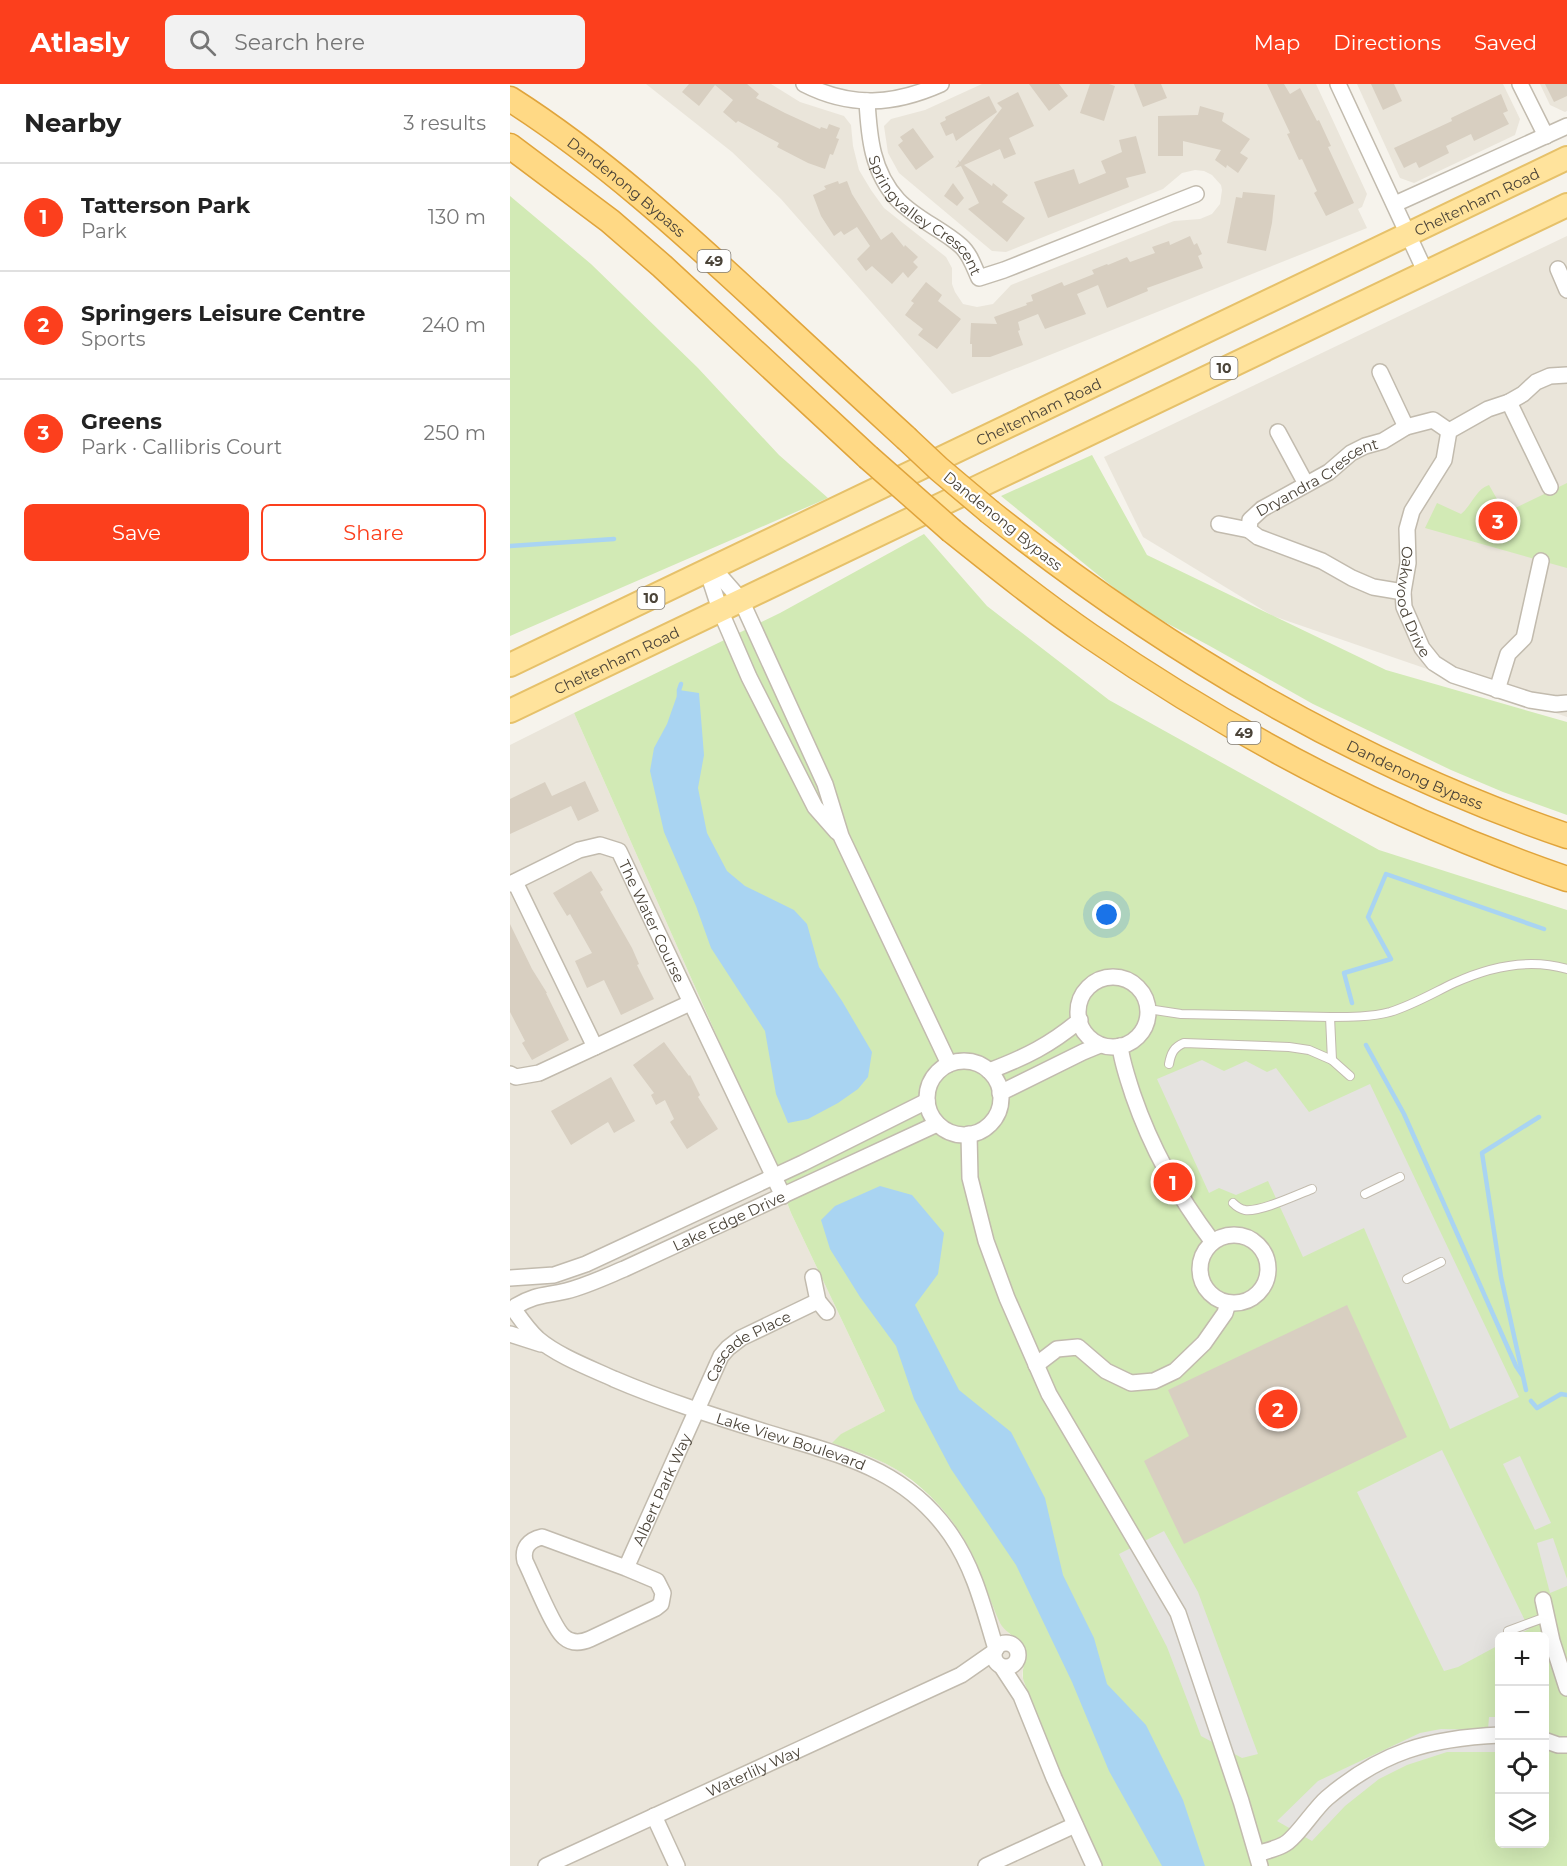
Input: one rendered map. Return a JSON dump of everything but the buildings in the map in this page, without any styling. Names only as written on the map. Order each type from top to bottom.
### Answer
[{"type":"highway","name":"Dandenong Bypass","points":[[510,99],[574,144],[644,199],[719,265],[939,469],[990,512],[1107,600],[1183,651],[1259,697],[1337,738],[1406,772],[1476,802],[1567,836]]},
{"type":"highway","name":"49","points":[[510,146],[610,221],[654,258],[868,457],[952,531],[1008,576],[1091,637],[1250,736],[1320,773],[1396,810],[1477,845],[1567,879]]},
{"type":"main road","name":"Cheltenham Road","points":[[510,665],[1567,158]]},
{"type":"main road","name":"Cheltenham Road","points":[[510,711],[1567,205]]},
{"type":"street","points":[[804,84],[828,94],[867,101],[914,95],[940,84]]},
{"type":"street","points":[[1338,84],[1425,272]]},
{"type":"street","points":[[1520,84],[1546,136]]},
{"type":"street","name":"Springvalley Crescent","points":[[867,101],[869,136],[873,155],[886,185],[899,201],[962,247],[979,278],[1196,194]]},
{"type":"street","name":"Cheltenham Road","points":[[1395,204],[1567,126]]},
{"type":"street","points":[[1558,269],[1567,290]]},
{"type":"street","points":[[1380,372],[1406,427]]},
{"type":"street","points":[[1449,430],[1488,409],[1509,402],[1523,394],[1536,382],[1550,376],[1567,375]]},
{"type":"street","points":[[1509,402],[1550,487]]},
{"type":"street","name":"Dryandra Crescent","points":[[1403,592],[1373,587],[1322,561],[1258,537],[1249,530],[1250,520],[1262,510],[1329,472],[1351,453],[1383,441],[1406,427],[1433,420],[1449,430]]},
{"type":"street","name":"Oakwood Drive","points":[[1449,430],[1444,460],[1412,511],[1407,529],[1408,563],[1403,592],[1404,607],[1422,648],[1434,663],[1453,675],[1530,700],[1556,704],[1567,703]]},
{"type":"street","points":[[1278,432],[1306,484]]},
{"type":"street","points":[[1219,524],[1249,530]]},
{"type":"street","points":[[1497,690],[1508,654],[1524,638],[1541,561]]},
{"type":"street","points":[[710,569],[741,600],[825,784],[841,836],[949,1064]]},
{"type":"street","points":[[710,569],[720,610],[749,677],[816,807],[841,836]]},
{"type":"street","name":"The Water Course","points":[[512,883],[579,850],[600,845],[619,851],[783,1196]]},
{"type":"street","points":[[512,883],[595,1047]]},
{"type":"street","points":[[1000,1093],[1083,1052],[1100,1045],[1120,1046],[1138,1036],[1144,1028],[1148,1009],[1146,998],[1131,981],[1108,978],[1097,981],[1088,988],[1082,998],[1079,1008],[1083,1029],[1100,1045]]},
{"type":"street","name":"The Water Course","points":[[510,1074],[516,1077],[539,1073],[690,1003]]},
{"type":"street","points":[[989,1071],[1039,1050],[1080,1020]]},
{"type":"street","points":[[1120,1046],[1129,1083],[1142,1120],[1167,1176],[1212,1241]]},
{"type":"street","points":[[970,1061],[981,1065],[995,1077],[1000,1102],[993,1120],[987,1127],[969,1134],[958,1134],[947,1131],[930,1113],[927,1101],[932,1079],[939,1070],[949,1064],[970,1061]]},
{"type":"street","name":"Lake Edge Drive","points":[[510,1278],[540,1278],[570,1271],[927,1101]]},
{"type":"street","name":"Lake Edge Drive","points":[[514,1312],[534,1296],[564,1292],[596,1281],[938,1124]]},
{"type":"street","points":[[969,1134],[970,1178],[986,1241],[1049,1394],[1178,1613],[1259,1860],[1285,1845],[1326,1799],[1369,1768],[1396,1753],[1426,1744],[1464,1737],[1495,1735]]},
{"type":"street","points":[[1234,1234],[1253,1240],[1265,1253],[1268,1273],[1265,1283],[1259,1293],[1249,1301],[1228,1303],[1213,1297],[1207,1291],[1199,1270],[1204,1250],[1212,1241],[1234,1234]]},
{"type":"street","name":"Cascade Place","points":[[696,1410],[722,1356],[734,1342],[823,1307],[813,1276]]},
{"type":"street","points":[[510,1284],[514,1290],[514,1312]]},
{"type":"street","points":[[1036,1365],[1057,1349],[1078,1347],[1106,1371],[1131,1383],[1154,1381],[1175,1371],[1204,1343],[1225,1313],[1228,1303]]},
{"type":"street","name":"Lake View Boulevard","points":[[514,1312],[526,1327],[547,1346]]},
{"type":"street","name":"Lake View Boulevard","points":[[510,1334],[547,1346],[630,1386],[696,1410],[842,1456],[886,1474],[929,1508],[952,1537],[969,1567],[1003,1657],[1094,1866]]},
{"type":"street","name":"Albert Park Way","points":[[626,1568],[696,1410]]},
{"type":"street","points":[[542,1537],[626,1568],[657,1581],[663,1593],[661,1604],[584,1642],[574,1642],[565,1639],[557,1629],[525,1561],[524,1554],[529,1543],[542,1537]]},
{"type":"street","points":[[1543,1600],[1559,1666],[1567,1688]]},
{"type":"street","name":"Waterlily Way","points":[[546,1866],[1003,1657]]},
{"type":"street","points":[[1549,1742],[1567,1745]]},
{"type":"street","points":[[654,1816],[677,1866]]},
{"type":"street","points":[[986,1866],[1075,1826]]},
{"type":"lane","points":[[1148,1009],[1181,1014],[1363,1016],[1389,1012],[1417,1002],[1487,970],[1521,964],[1567,969]]},
{"type":"lane","points":[[1330,1017],[1332,1060]]},
{"type":"lane","points":[[1169,1064],[1170,1054],[1177,1046],[1184,1043],[1289,1047],[1309,1050],[1332,1060],[1350,1076]]},
{"type":"lane","points":[[1365,1194],[1400,1177]]},
{"type":"lane","points":[[1233,1203],[1246,1210],[1254,1209],[1312,1189]]},
{"type":"lane","points":[[1407,1279],[1441,1262]]},
{"type":"lane","points":[[1508,1632],[1546,1617]]},
{"type":"shaded area","points":[[646,84],[771,84],[800,102],[844,116],[851,125],[859,170],[871,190],[884,208],[946,257],[952,268],[952,284],[955,292],[963,304],[977,307],[993,304],[1011,285],[1174,221],[1200,219],[1212,214],[1220,204],[1222,190],[1221,185],[1212,175],[1204,171],[1195,170],[1182,173],[1163,189],[1006,252],[992,251],[899,173],[888,153],[884,126],[891,119],[925,110],[982,84],[1316,84],[1367,194],[1362,207],[1358,209],[1367,228],[952,394],[781,199],[732,152]]},
{"type":"shaded area","points":[[1357,84],[1503,84],[1520,119],[1515,135],[1414,183],[1400,178]]},
{"type":"shaded area","points":[[1540,84],[1567,84],[1567,111],[1550,105]]},
{"type":"shaded area","points":[[1567,236],[1567,717],[1273,616],[1143,537],[1104,457]]},
{"type":"shaded area","points":[[574,713],[768,1152],[791,1213],[885,1411],[842,1434],[833,1443],[881,1461],[899,1471],[933,1499],[959,1531],[982,1577],[1000,1622],[1023,1647],[1024,1682],[1072,1802],[1102,1866],[510,1866],[510,745]]},
{"type":"shaded area","points":[[1202,1060],[1224,1071],[1246,1061],[1267,1072],[1276,1068],[1309,1112],[1370,1084],[1519,1397],[1450,1429],[1364,1228],[1303,1257],[1268,1181],[1236,1195],[1219,1188],[1209,1193],[1157,1079]]},
{"type":"shaded area","points":[[1442,1450],[1529,1629],[1523,1632],[1495,1632],[1495,1647],[1458,1667],[1444,1671],[1357,1492]]},
{"type":"shaded area","points":[[1520,1456],[1551,1523],[1535,1530],[1503,1464]]},
{"type":"shaded area","points":[[1164,1531],[1198,1592],[1258,1754],[1242,1758],[1201,1736],[1167,1647],[1119,1554]]},
{"type":"shaded area","points":[[1553,1538],[1567,1579],[1567,1586],[1550,1593],[1537,1543]]},
{"type":"shaded area","points":[[1489,1717],[1495,1717],[1495,1752],[1447,1752],[1407,1765],[1379,1779],[1345,1806],[1312,1841],[1277,1821],[1318,1781],[1420,1733],[1441,1729],[1488,1730]]},
{"type":"green space","points":[[510,196],[591,264],[698,368],[779,455],[828,498],[510,636]]},
{"type":"green space","points":[[1092,455],[1147,555],[1386,670],[1567,722],[1567,815],[1451,770],[1313,704],[1140,609],[1001,496]]},
{"type":"green space","points":[[1567,483],[1567,568],[1425,528],[1437,503],[1461,514],[1477,494],[1489,485],[1505,513]]},
{"type":"green space","points":[[924,534],[987,606],[1109,700],[1379,850],[1567,910],[1567,1866],[1102,1866],[1072,1802],[1024,1682],[1024,1650],[1000,1623],[962,1536],[932,1498],[907,1477],[880,1461],[832,1443],[841,1434],[885,1411],[791,1213],[768,1152],[574,713],[780,613]]},
{"type":"water","points":[[679,690],[699,693],[704,755],[698,788],[707,833],[727,871],[745,886],[794,910],[807,924],[819,967],[872,1052],[868,1077],[858,1089],[808,1119],[788,1123],[776,1094],[765,1031],[711,948],[696,906],[664,832],[650,771],[654,748],[667,724]]},
{"type":"water","points":[[880,1186],[912,1195],[944,1233],[938,1274],[915,1305],[959,1390],[1011,1432],[1045,1498],[1063,1575],[1094,1638],[1107,1684],[1146,1725],[1183,1800],[1205,1866],[1162,1866],[1109,1771],[1072,1682],[1016,1565],[951,1469],[914,1399],[896,1346],[860,1297],[830,1249],[821,1220],[835,1206]]},
{"type":"waterway","points":[[510,546],[614,539]]},
{"type":"waterway","points":[[679,696],[681,684]]},
{"type":"waterway","points":[[1352,1003],[1344,973],[1391,959],[1368,917],[1386,874],[1544,929]]},
{"type":"waterway","points":[[1366,1045],[1404,1114],[1522,1375]]},
{"type":"waterway","points":[[1526,1390],[1501,1277],[1482,1153],[1539,1117]]},
{"type":"waterway","points":[[1531,1401],[1537,1408],[1561,1394],[1567,1395]]},
{"type":"place","name":"Greens","points":[[1498,521]]},
{"type":"place","name":"Tatterson Park","points":[[1173,1182]]},
{"type":"place","name":"Springers Leisure Centre","points":[[1278,1409]]}]
